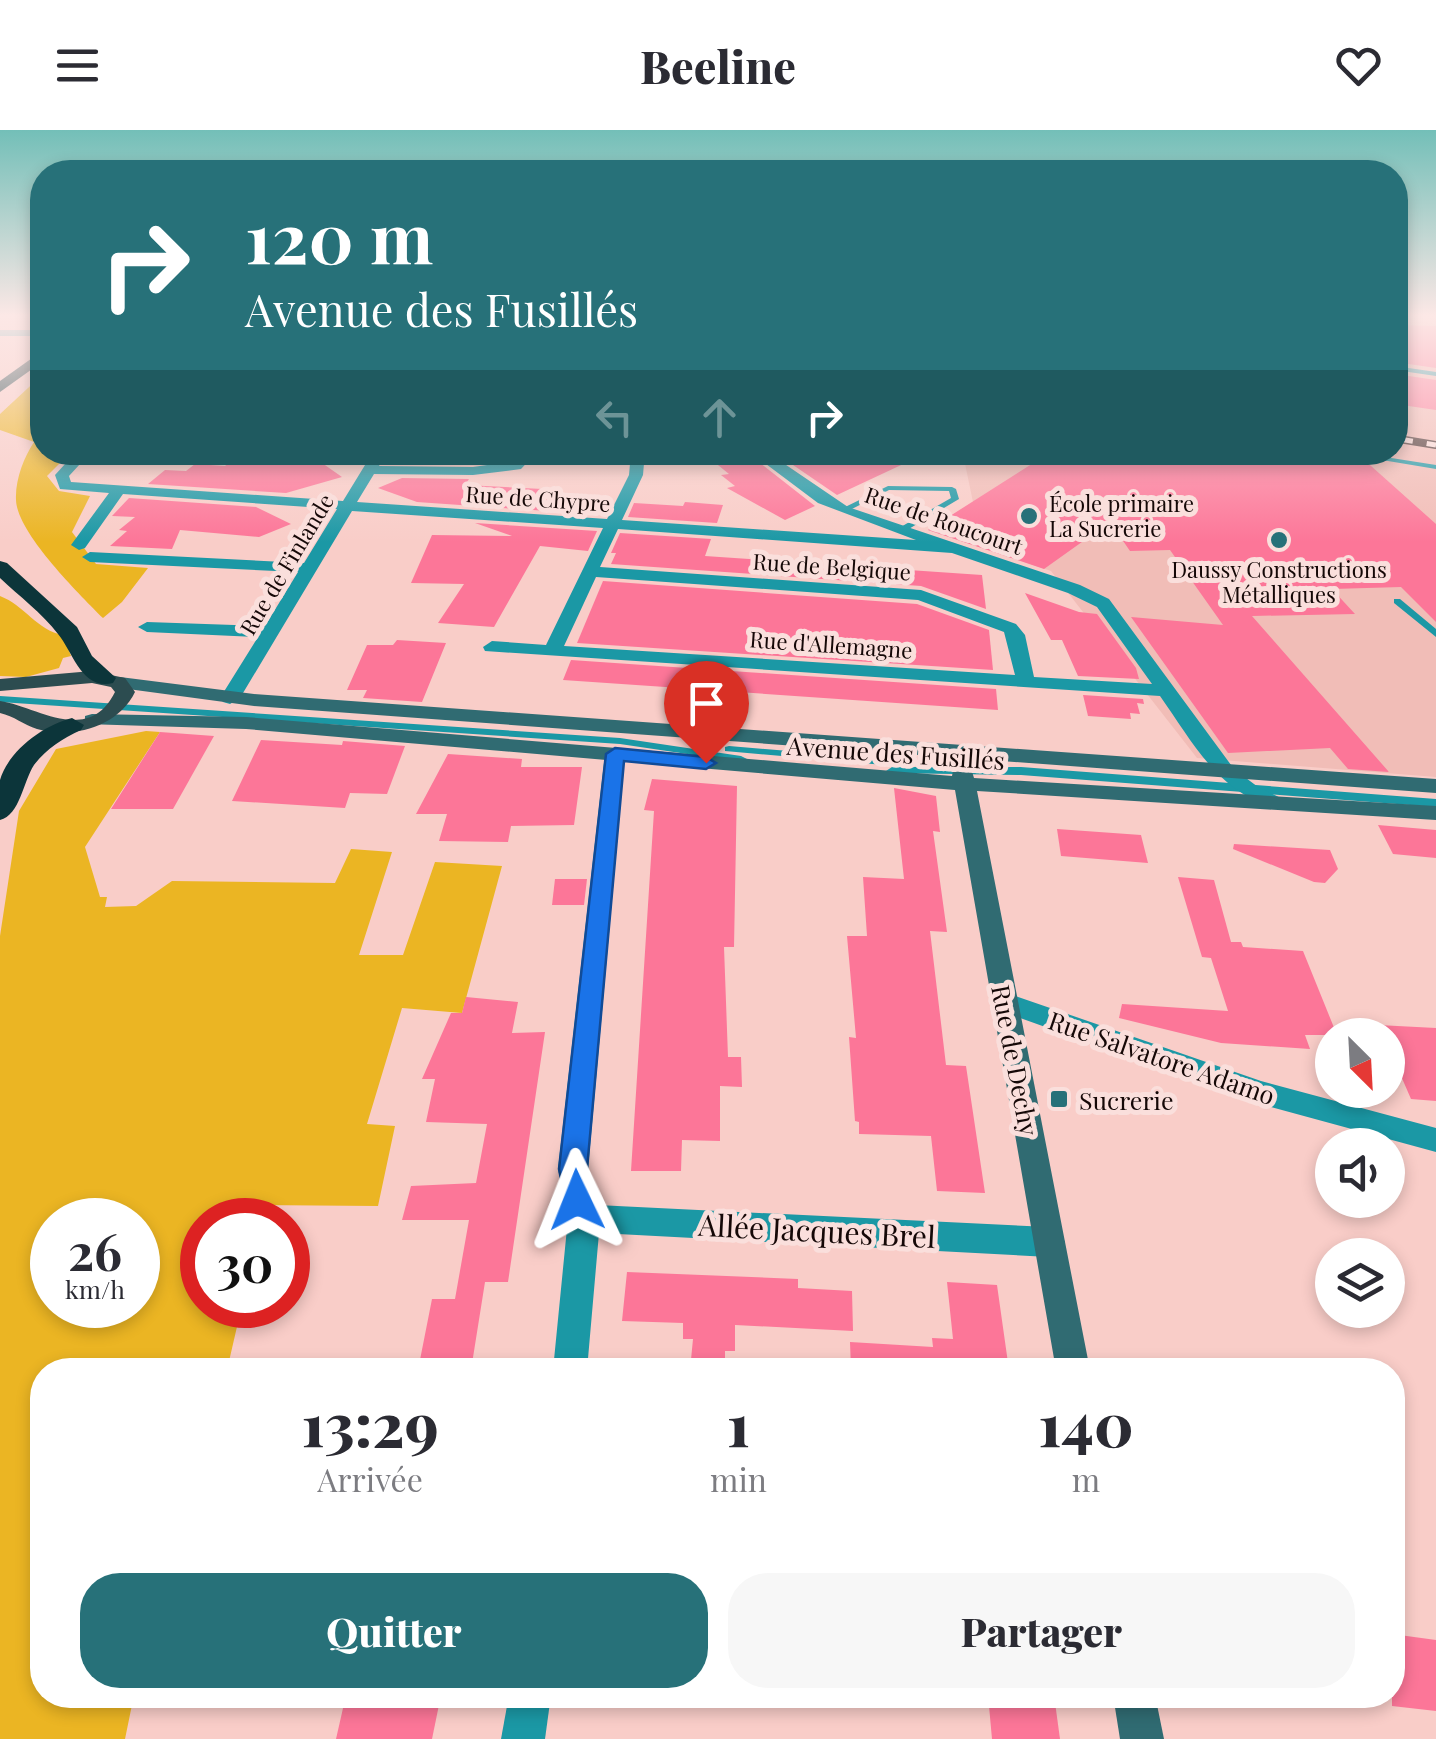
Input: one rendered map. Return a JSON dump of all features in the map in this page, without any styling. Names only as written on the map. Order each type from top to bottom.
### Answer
[{"type":"highway","points":[[0,567],[69,632],[83,660],[116,692]]},
{"type":"highway","points":[[0,812],[28,752],[46,737],[82,722]]},
{"type":"main road","name":"Avenue des Fusillés","points":[[0,685],[230,698],[961,767],[1184,800],[1436,812]]},
{"type":"main road","points":[[82,722],[116,692]]},
{"type":"main road","name":"Avenue des Fusillés","points":[[0,707],[20,710],[45,724],[246,723],[615,754],[1436,786]]},
{"type":"main road","name":"Rue de Dechy","points":[[961,767],[1071,1358]]},
{"type":"main road","points":[[1136,1708],[1142,1739]]},
{"type":"street","name":"Rue de Chypre","points":[[72,465],[62,475],[64,484],[118,491],[956,548]]},
{"type":"street","name":"Rue de Finlande","points":[[230,698],[372,465]]},
{"type":"street","points":[[369,470],[480,471],[521,465]]},
{"type":"street","points":[[552,650],[638,465]]},
{"type":"street","name":"Rue de Roucourt","points":[[775,465],[843,510],[1074,589],[1104,603],[1233,779]]},
{"type":"street","points":[[118,491],[84,551],[311,568]]},
{"type":"street","name":"Rue de Belgique","points":[[589,571],[921,595],[1010,628],[1016,635],[1026,682]]},
{"type":"street","points":[[147,627],[271,632]]},
{"type":"street","name":"Rue d'Allemagne","points":[[492,647],[1168,691]]},
{"type":"street","points":[[571,1358],[584,1218],[573,1169],[615,754]]},
{"type":"street","points":[[1233,779],[1278,802]]},
{"type":"street","name":"Rue Salvatore Adamo","points":[[1004,1002],[1260,1092],[1436,1140]]},
{"type":"street","name":"Allée Jacques Brel","points":[[584,1218],[1049,1242]]},
{"type":"street","points":[[523,1739],[528,1708]]},
{"type":"lane","points":[[1408,462],[1436,467]]},
{"type":"lane","points":[[843,510],[888,488],[952,489],[955,499],[902,530]]},
{"type":"lane","points":[[1397,601],[1436,634]]},
{"type":"lane","points":[[0,696],[116,692],[620,742],[775,763],[911,772],[961,767]]},
{"type":"lane","points":[[1233,779],[1436,799]]},
{"type":"shaded area","points":[[24,392],[30,392],[30,441],[0,430],[0,414]]},
{"type":"shaded area","points":[[1408,392],[1436,392],[1436,777],[1197,758],[1051,571],[928,530],[973,502],[965,465],[1408,465]]},
{"type":"shaded area","points":[[30,450],[30,465],[58,465],[47,476],[59,491],[90,496],[72,532],[96,564],[148,568],[122,602],[103,618],[51,563],[19,514],[17,485]]},
{"type":"shaded area","points":[[0,596],[54,633],[63,635],[71,656],[63,658],[59,668],[26,677],[0,676]]},
{"type":"shaded area","points":[[146,731],[160,732],[85,847],[100,897],[107,897],[105,907],[136,906],[172,881],[335,883],[351,849],[392,852],[359,955],[403,955],[435,862],[502,866],[462,1013],[402,1008],[367,1124],[395,1126],[378,1206],[310,1205],[310,1198],[180,1198],[180,1328],[237,1328],[230,1358],[30,1358],[30,1708],[131,1708],[125,1739],[0,1739],[0,936],[19,811],[56,749]]},
{"type":"building","points":[[1408,392],[1436,392],[1436,410],[1408,406]]},
{"type":"building","points":[[194,465],[325,465],[342,477],[286,493],[148,484],[165,470],[186,471]]},
{"type":"building","points":[[718,465],[763,465],[815,506],[785,520],[727,488],[735,486],[721,475],[729,474]]},
{"type":"building","points":[[793,465],[901,465],[837,495]]},
{"type":"building","points":[[1030,465],[1370,465],[1436,524],[1436,622],[1401,587],[1332,589],[1355,614],[1252,616],[1389,772],[1348,769],[1330,748],[1228,753],[1131,617],[1223,625],[1170,550],[1130,551],[1110,522],[1044,569],[928,530]]},
{"type":"building","points":[[402,478],[469,479],[465,485],[562,490],[560,494],[571,494],[568,498],[612,501],[605,515],[417,502],[378,488]]},
{"type":"building","points":[[129,498],[256,507],[291,524],[259,537],[180,530],[172,549],[110,546],[127,531],[119,530],[135,517],[112,516]]},
{"type":"building","points":[[685,502],[723,505],[717,523],[628,517],[634,503],[683,506]]},
{"type":"building","points":[[475,523],[597,531],[588,551],[540,546],[494,627],[438,623],[464,584],[411,583],[432,535],[512,536]]},
{"type":"building","points":[[620,533],[711,539],[705,556],[982,575],[986,609],[921,586],[611,564],[616,553],[611,553]]},
{"type":"building","points":[[603,581],[917,604],[989,630],[993,670],[577,643]]},
{"type":"building","points":[[1025,593],[1079,612],[1097,614],[1136,668],[1139,679],[1078,676],[1062,640],[1051,640]]},
{"type":"building","points":[[397,640],[446,643],[422,702],[363,698],[367,690],[347,690],[367,645],[393,645]]},
{"type":"building","points":[[571,660],[996,689],[998,710],[563,680]]},
{"type":"building","points":[[1083,695],[1143,699],[1144,704],[1137,703],[1140,714],[1130,713],[1131,719],[1088,716]]},
{"type":"building","points":[[160,732],[214,736],[173,809],[111,809]]},
{"type":"building","points":[[261,740],[405,746],[387,794],[350,793],[345,808],[232,801]]},
{"type":"building","points":[[448,754],[522,759],[521,767],[582,767],[574,825],[511,826],[508,842],[439,841],[447,814],[416,814]]},
{"type":"building","points":[[652,779],[737,786],[734,947],[724,947],[728,1057],[741,1057],[742,1087],[720,1086],[720,1141],[682,1140],[681,1171],[631,1171],[654,811],[644,810]]},
{"type":"building","points":[[894,788],[936,796],[940,832],[933,831],[947,932],[930,931],[946,1065],[966,1066],[985,1193],[937,1191],[931,1136],[859,1134],[859,1122],[855,1121],[849,1037],[856,1038],[847,936],[867,936],[863,877],[904,879]]},
{"type":"building","points":[[1378,825],[1436,830],[1436,858],[1393,854]]},
{"type":"building","points":[[1057,829],[1141,835],[1148,863],[1061,856]]},
{"type":"building","points":[[1234,844],[1330,850],[1338,869],[1325,883],[1314,882],[1233,849]]},
{"type":"building","points":[[1178,877],[1214,880],[1231,942],[1241,942],[1243,947],[1303,951],[1330,1018],[1315,1018],[1315,1035],[1305,1035],[1310,1049],[1221,1043],[1119,1018],[1122,1004],[1228,1011],[1211,958],[1202,957]]},
{"type":"building","points":[[555,879],[587,879],[584,905],[552,905]]},
{"type":"building","points":[[466,997],[518,1002],[512,1033],[545,1032],[508,1282],[485,1282],[473,1358],[420,1358],[432,1299],[455,1299],[469,1220],[402,1220],[411,1186],[476,1183],[487,1124],[426,1122],[435,1079],[422,1079],[451,1013],[462,1013]]},
{"type":"building","points":[[1405,1026],[1436,1028],[1436,1101],[1411,1099],[1405,1085]]},
{"type":"building","points":[[627,1272],[798,1279],[798,1288],[852,1291],[853,1331],[735,1325],[735,1351],[725,1351],[725,1358],[691,1358],[693,1339],[683,1339],[683,1323],[622,1321]]},
{"type":"building","points":[[947,1282],[997,1285],[1007,1358],[851,1358],[850,1342],[933,1347],[932,1338],[953,1339]]},
{"type":"building","points":[[1405,1636],[1436,1640],[1436,1711],[1405,1707]]},
{"type":"building","points":[[343,1708],[438,1708],[432,1739],[336,1739]]},
{"type":"building","points":[[989,1708],[1056,1708],[1060,1739],[992,1739]]},
{"type":"railway","points":[[1408,440],[1414,441]]},
{"type":"railway","points":[[1408,440],[1436,445]]},
{"type":"place","name":"École primaire La Sucrerie","points":[[1029,516]]},
{"type":"place","name":"Daussy Constructions Métalliques","points":[[1279,540]]},
{"type":"place","name":"Sucrerie","points":[[1059,1099]]},
{"type":"route","points":[[577,1200],[573,1169],[615,754],[706,763]]}]
